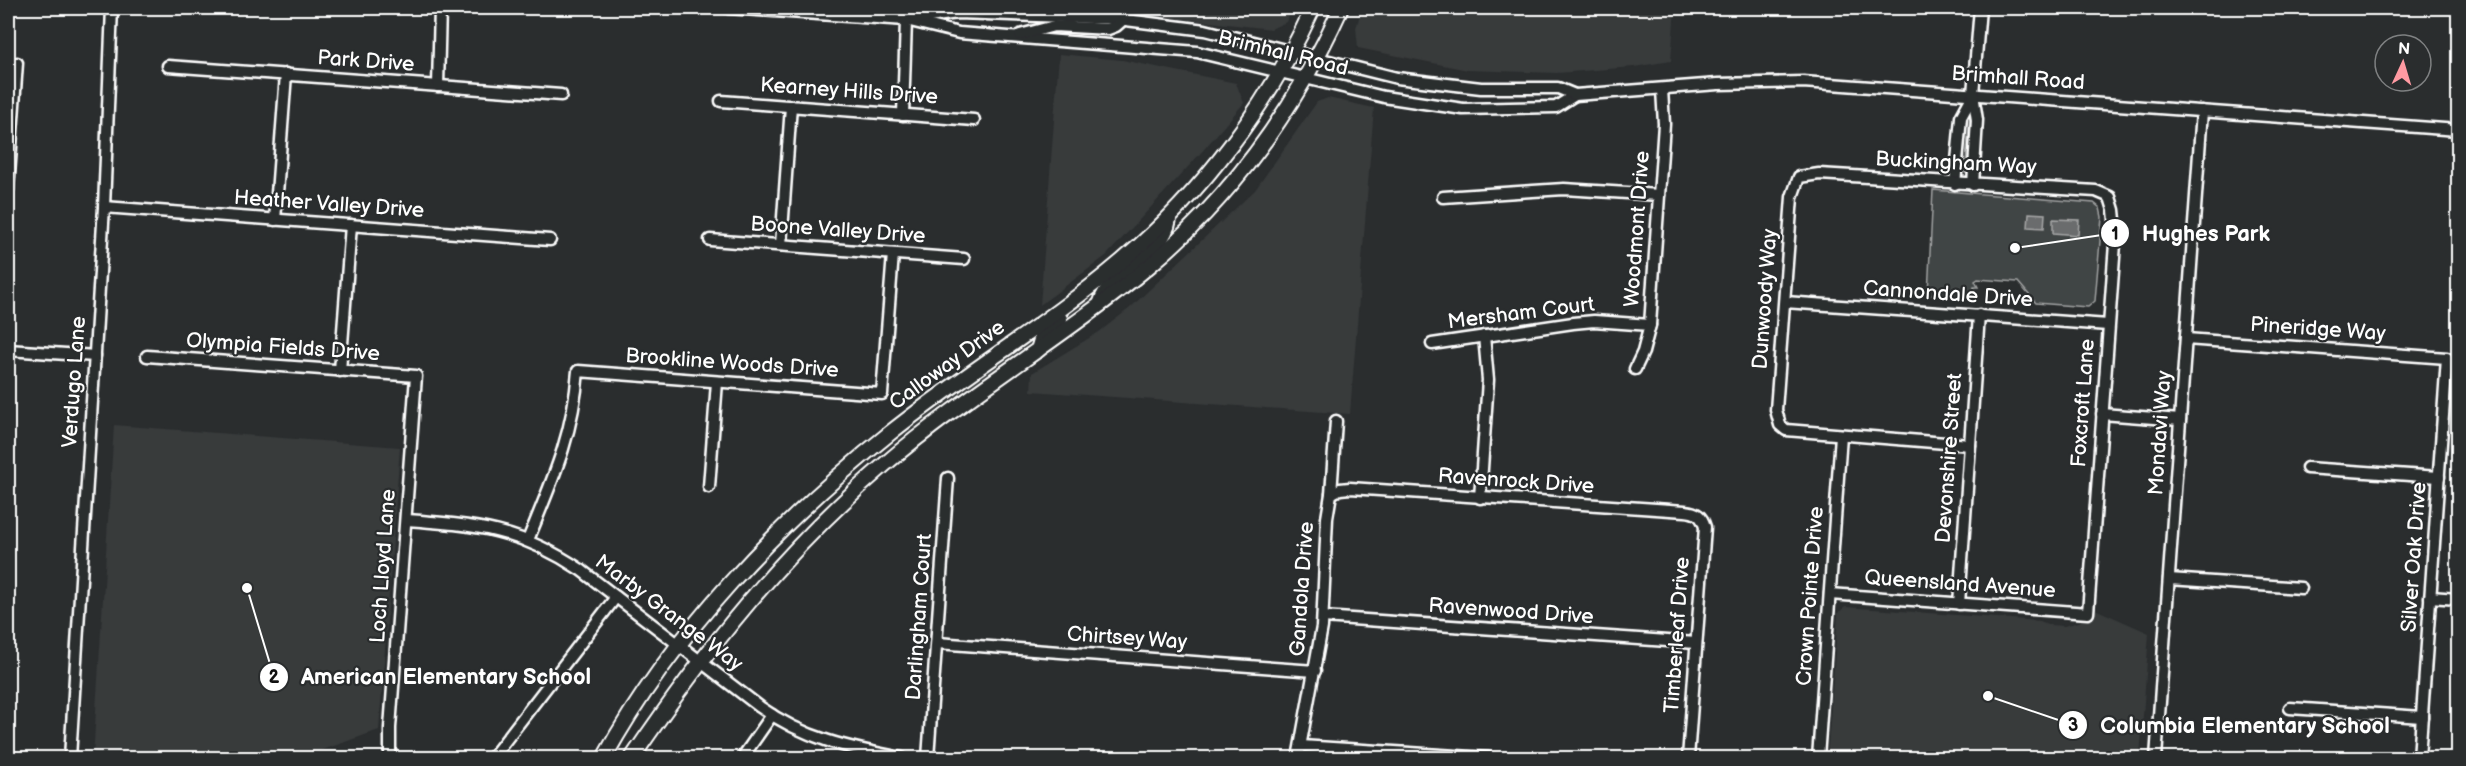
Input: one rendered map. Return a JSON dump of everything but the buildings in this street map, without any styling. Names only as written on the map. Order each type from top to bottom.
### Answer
[{"type":"main road","name":"Calloway Drive","points":[[604,759],[615,738],[680,644],[748,565],[793,518],[858,459],[936,398],[1091,285],[1147,239],[1169,217],[1230,147],[1280,73],[1313,8]]},
{"type":"main road","name":"Calloway Drive","points":[[632,759],[733,619],[776,569],[853,492],[919,436],[1148,267],[1210,209],[1263,143],[1318,58],[1341,8]]},
{"type":"main road","points":[[1100,304],[1109,285],[1164,235],[1169,217]]},
{"type":"main road","points":[[1038,350],[1041,337],[1046,329],[1082,303],[1091,285]]},
{"type":"street","name":"Verdugo Lane","points":[[70,759],[104,207],[112,8]]},
{"type":"street","points":[[438,86],[440,8]]},
{"type":"street","name":"Brimhall Road","points":[[728,8],[906,20],[959,33],[1197,51],[1384,98],[1463,109],[1556,108],[1575,95]]},
{"type":"street","points":[[1973,185],[1977,120],[1973,94],[1980,8]]},
{"type":"street","name":"Brimhall Road","points":[[906,20],[958,13],[1124,20],[1205,30],[1381,74],[1424,82],[1481,88],[1558,88],[1575,95],[1718,84],[1803,82],[2458,130]]},
{"type":"street","points":[[903,115],[906,20]]},
{"type":"street","points":[[1011,37],[1054,26],[1108,29],[1124,20]]},
{"type":"street","points":[[8,190],[17,63]]},
{"type":"street","name":"Park Drive","points":[[168,66],[561,95]]},
{"type":"street","points":[[275,220],[286,75]]},
{"type":"street","name":"Woodmont Drive","points":[[1635,369],[1643,352],[1650,324],[1664,124],[1662,89]]},
{"type":"street","points":[[1955,184],[1961,117],[1973,94]]},
{"type":"street","name":"Kearney Hills Drive","points":[[721,101],[974,120]]},
{"type":"street","points":[[781,245],[791,106]]},
{"type":"street","name":"Mondavi Way","points":[[2156,759],[2202,111]]},
{"type":"street","name":"Buckingham Way","points":[[1799,177],[1819,174],[1955,184],[2080,189],[2096,191],[2110,197]]},
{"type":"street","name":"Dunwoody Way","points":[[1799,177],[1792,197],[1776,410],[1780,425],[1786,429],[1841,435]]},
{"type":"street","points":[[1443,197],[1564,189],[1659,195]]},
{"type":"street","name":"Foxcroft Lane","points":[[2088,613],[2116,230],[2110,197]]},
{"type":"street","name":"Heather Valley Drive","points":[[104,207],[550,240]]},
{"type":"street","points":[[340,370],[351,225]]},
{"type":"street","name":"Boone Valley Drive","points":[[710,240],[963,259]]},
{"type":"street","name":"Brookline Woods Drive","points":[[528,540],[568,437],[574,413],[578,371],[882,394],[893,254]]},
{"type":"street","name":"Cannondale Drive","points":[[1785,302],[2108,324]]},
{"type":"street","name":"Devonshire Street","points":[[1959,604],[1979,315]]},
{"type":"street","name":"Mersham Court","points":[[1432,344],[1572,323],[1594,321],[1650,324]]},
{"type":"street","points":[[1480,498],[1488,380],[1484,336]]},
{"type":"street","name":"Pineridge Way","points":[[2186,339],[2447,357]]},
{"type":"street","points":[[8,350],[95,356]]},
{"type":"street","name":"Olympia Fields Drive","points":[[147,356],[416,376]]},
{"type":"street","name":"Silver Oak Drive","points":[[2419,759],[2447,357]]},
{"type":"street","name":"Loch Lloyd Lane","points":[[390,759],[390,728],[416,376]]},
{"type":"street","points":[[709,487],[717,382]]},
{"type":"street","points":[[2102,414],[2180,420]]},
{"type":"street","name":"Gandola Drive","points":[[1298,759],[1323,617],[1327,518],[1336,421]]},
{"type":"street","points":[[1841,435],[1970,445]]},
{"type":"street","name":"Crown Pointe Drive","points":[[1818,759],[1841,435]]},
{"type":"street","points":[[2307,468],[2439,477]]},
{"type":"street","name":"Darlingham Court","points":[[928,759],[948,477]]},
{"type":"street","name":"Ravenrock Drive","points":[[1331,494],[1340,489],[1350,488],[1685,511],[1699,515]]},
{"type":"street","name":"Timberleaf Drive","points":[[1688,759],[1705,527],[1699,515]]},
{"type":"street","name":"Marby Grange Way","points":[[406,520],[482,526],[528,540],[556,553],[680,644],[700,662],[771,715],[803,733],[826,742],[902,759]]},
{"type":"street","points":[[2169,579],[2301,588]]},
{"type":"street","name":"Queensland Avenue","points":[[1830,594],[2088,613]]},
{"type":"street","points":[[492,759],[616,597]]},
{"type":"street","points":[[2430,597],[2458,599]]},
{"type":"street","name":"Ravenwood Drive","points":[[1323,617],[1696,643]]},
{"type":"street","name":"Chirtsey Way","points":[[937,644],[1315,671]]},
{"type":"street","points":[[2290,708],[2422,717]]},
{"type":"street","points":[[742,759],[771,715]]},
{"type":"street","points":[[1300,746],[1488,759]]},
{"type":"shaded area","points":[[1088,8],[1293,8],[1286,22],[1271,29]]},
{"type":"shaded area","points":[[1362,8],[1675,8],[1671,61],[1634,67],[1557,73],[1468,70],[1358,48],[1356,28]]},
{"type":"shaded area","points":[[1059,54],[1122,60],[1236,83],[1244,103],[1106,256],[1040,305]]},
{"type":"shaded area","points":[[1328,98],[1374,108],[1350,414],[1031,391],[1032,373],[1099,332],[1130,308],[1255,190],[1317,102]]},
{"type":"shaded area","points":[[1970,114],[1974,114],[1968,174],[1965,173]]},
{"type":"shaded area","points":[[1933,190],[2094,203],[2100,208],[2102,217],[2095,301],[2088,307],[2036,303],[2018,282],[1978,279],[1975,281],[1978,287],[1974,287],[1974,299],[1928,295]]},
{"type":"shaded area","points":[[2029,213],[2045,214],[2044,228],[2028,227]]},
{"type":"shaded area","points":[[2053,219],[2079,220],[2078,235],[2053,233]]},
{"type":"shaded area","points":[[114,425],[400,447],[379,730],[300,758],[93,758]]},
{"type":"shaded area","points":[[1845,607],[2040,621],[2050,625],[2064,626],[2079,622],[2095,609],[2149,633],[2140,758],[1827,758],[1838,613]]},
{"type":"place","name":"Hughes Park","points":[[2015,248]]},
{"type":"place","name":"American Elementary School","points":[[247,588]]},
{"type":"place","name":"Columbia Elementary School","points":[[1988,696]]}]
